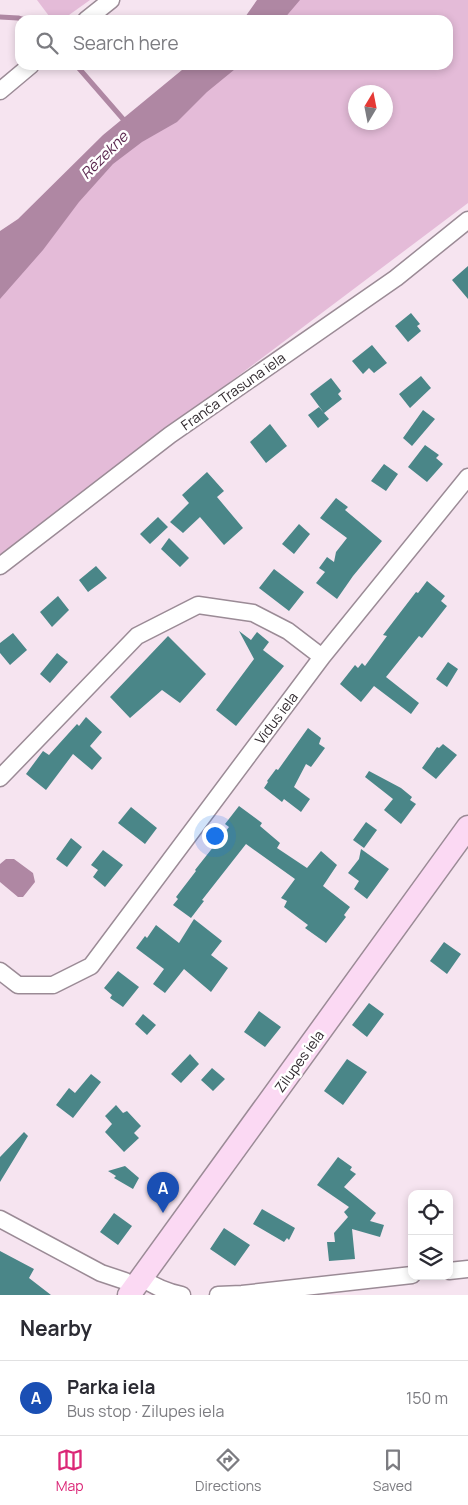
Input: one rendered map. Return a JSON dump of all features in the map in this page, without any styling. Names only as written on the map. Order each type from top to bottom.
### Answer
[{"type":"main road","name":"Zilupes iela","points":[[135,1287],[468,827]]},
{"type":"street","points":[[92,15],[111,0]]},
{"type":"street","points":[[0,91],[25,70]]},
{"type":"street","name":"Franča Trasuna iela","points":[[0,566],[170,435],[396,278],[468,220]]},
{"type":"street","name":"Vidus iela","points":[[0,971],[18,985],[53,985],[91,966],[322,657],[468,477]]},
{"type":"street","points":[[0,778],[137,636],[198,606],[253,613],[288,631],[322,657]]},
{"type":"street","points":[[0,1219],[101,1272],[135,1287],[153,1286],[170,1293],[182,1295]]},
{"type":"street","points":[[453,1271],[468,1269]]},
{"type":"street","points":[[218,1295],[408,1275]]},
{"type":"shaded area","points":[[37,0],[90,0],[69,15],[48,15]]},
{"type":"shaded area","points":[[270,0],[468,0],[468,203],[0,555],[0,253],[207,70],[453,70],[453,15],[257,15]]},
{"type":"water","points":[[257,0],[300,0],[287,15],[246,15]]},
{"type":"water","name":"Rēzekne","points":[[182,70],[234,70],[207,92],[177,122],[142,142],[113,164],[79,202],[43,250],[0,299],[0,231],[18,219],[103,135]]},
{"type":"water","points":[[6,859],[14,859],[33,873],[35,882],[23,897],[18,897],[0,882],[0,864]]},
{"type":"building","points":[[468,266],[468,299],[452,280]]},
{"type":"building","points":[[411,313],[420,324],[417,326],[421,331],[408,342],[395,326]]},
{"type":"building","points":[[372,345],[387,363],[374,373],[369,368],[363,374],[352,361]]},
{"type":"building","points":[[421,376],[431,388],[410,408],[399,394]]},
{"type":"building","points":[[331,378],[341,391],[338,394],[342,399],[324,413],[310,394]]},
{"type":"building","points":[[319,407],[329,419],[318,428],[308,415]]},
{"type":"building","points":[[423,410],[435,419],[412,446],[403,438]]},
{"type":"building","points":[[270,424],[287,446],[266,463],[250,442]]},
{"type":"building","points":[[425,445],[439,455],[436,458],[443,464],[427,482],[408,467]]},
{"type":"building","points":[[384,464],[398,474],[386,491],[371,481]]},
{"type":"building","points":[[207,472],[224,491],[217,497],[243,528],[224,545],[200,517],[183,533],[170,522],[189,503],[182,495]]},
{"type":"building","points":[[336,498],[348,507],[345,510],[382,541],[337,599],[316,583],[325,572],[319,568],[327,557],[334,562],[336,552],[347,538],[320,518]]},
{"type":"building","points":[[158,517],[168,527],[150,544],[140,534]]},
{"type":"building","points":[[299,524],[310,534],[294,554],[282,544]]},
{"type":"building","points":[[169,538],[189,558],[180,567],[161,549]]},
{"type":"building","points":[[96,566],[107,578],[88,592],[79,580]]},
{"type":"building","points":[[274,569],[304,592],[289,611],[259,588]]},
{"type":"building","points":[[427,581],[445,596],[441,601],[447,606],[422,638],[419,636],[386,677],[419,703],[411,714],[374,686],[361,702],[340,684],[355,665],[358,668],[362,663],[365,666],[387,636],[383,635],[416,592],[418,593]]},
{"type":"building","points":[[58,596],[69,610],[52,627],[40,612]]},
{"type":"building","points":[[239,631],[251,640],[257,632],[269,642],[263,650],[284,666],[236,726],[216,710],[254,659]]},
{"type":"building","points":[[13,633],[27,650],[10,665],[0,653],[0,643]]},
{"type":"building","points":[[168,636],[206,674],[180,703],[162,690],[130,718],[110,697]]},
{"type":"building","points":[[57,653],[68,662],[50,683],[40,674]]},
{"type":"building","points":[[448,662],[458,669],[447,687],[436,679]]},
{"type":"building","points":[[86,717],[102,732],[90,746],[102,758],[92,770],[73,754],[46,790],[26,774],[43,751],[49,755],[77,724],[79,726]]},
{"type":"building","points":[[308,728],[321,738],[319,744],[325,748],[311,767],[306,764],[294,787],[310,799],[301,812],[284,799],[282,802],[264,788],[267,781],[276,769],[278,770]]},
{"type":"building","points":[[443,744],[457,755],[436,779],[422,768],[437,747],[439,748]]},
{"type":"building","points":[[369,771],[401,788],[412,797],[410,800],[416,804],[401,824],[384,810],[393,799],[365,777]]},
{"type":"building","points":[[239,806],[262,823],[260,826],[280,843],[277,848],[307,868],[321,851],[337,865],[323,886],[350,907],[344,915],[346,917],[326,943],[305,928],[308,925],[284,907],[287,901],[281,898],[295,879],[246,844],[202,900],[204,901],[191,918],[173,905],[178,899],[176,897],[195,870],[229,827],[225,824]]},
{"type":"building","points":[[131,807],[157,828],[145,844],[118,823]]},
{"type":"building","points":[[366,822],[377,830],[364,848],[353,840]]},
{"type":"building","points":[[71,838],[82,847],[67,867],[56,859]]},
{"type":"building","points":[[361,849],[389,869],[367,899],[354,889],[359,881],[348,873],[359,859]]},
{"type":"building","points":[[103,850],[123,865],[105,887],[93,877],[98,870],[91,865]]},
{"type":"building","points":[[194,919],[222,941],[211,955],[228,968],[211,992],[184,969],[165,993],[153,984],[164,969],[136,948],[145,936],[147,938],[156,925],[179,943]]},
{"type":"building","points":[[444,942],[461,954],[447,974],[430,961]]},
{"type":"building","points":[[118,971],[139,987],[123,1007],[110,998],[112,995],[104,988]]},
{"type":"building","points":[[369,1003],[384,1014],[367,1037],[352,1025]]},
{"type":"building","points":[[259,1011],[281,1027],[265,1047],[244,1032]]},
{"type":"building","points":[[143,1014],[156,1025],[147,1035],[135,1024]]},
{"type":"building","points":[[190,1054],[199,1064],[181,1083],[171,1074]]},
{"type":"building","points":[[347,1059],[367,1072],[343,1105],[324,1091]]},
{"type":"building","points":[[212,1068],[225,1079],[213,1091],[201,1080]]},
{"type":"building","points":[[91,1074],[101,1082],[73,1118],[56,1105],[69,1088],[75,1093]]},
{"type":"building","points":[[116,1105],[123,1113],[127,1111],[141,1126],[134,1133],[139,1138],[124,1152],[105,1132],[112,1124],[105,1116]]},
{"type":"building","points":[[24,1132],[28,1136],[0,1182],[0,1157]]},
{"type":"building","points":[[338,1157],[352,1167],[350,1170],[356,1174],[344,1187],[376,1213],[370,1221],[384,1225],[380,1237],[352,1229],[355,1259],[329,1261],[327,1242],[335,1242],[334,1233],[348,1217],[344,1212],[349,1207],[317,1185]]},
{"type":"building","points":[[125,1166],[139,1178],[133,1189],[114,1178],[116,1176],[108,1171]]},
{"type":"building","points":[[262,1209],[295,1228],[289,1240],[287,1238],[284,1242],[253,1224]]},
{"type":"building","points":[[114,1213],[132,1226],[118,1245],[100,1232]]},
{"type":"building","points":[[224,1228],[250,1245],[235,1266],[210,1249]]},
{"type":"building","points":[[0,1251],[34,1269],[29,1278],[51,1295],[0,1295]]},
{"type":"waterway","points":[[0,17],[15,18]]},
{"type":"waterway","name":"Rēzekne","points":[[80,70],[123,119],[125,124]]},
{"type":"place","name":"Parka iela","points":[[163,1213]]}]
